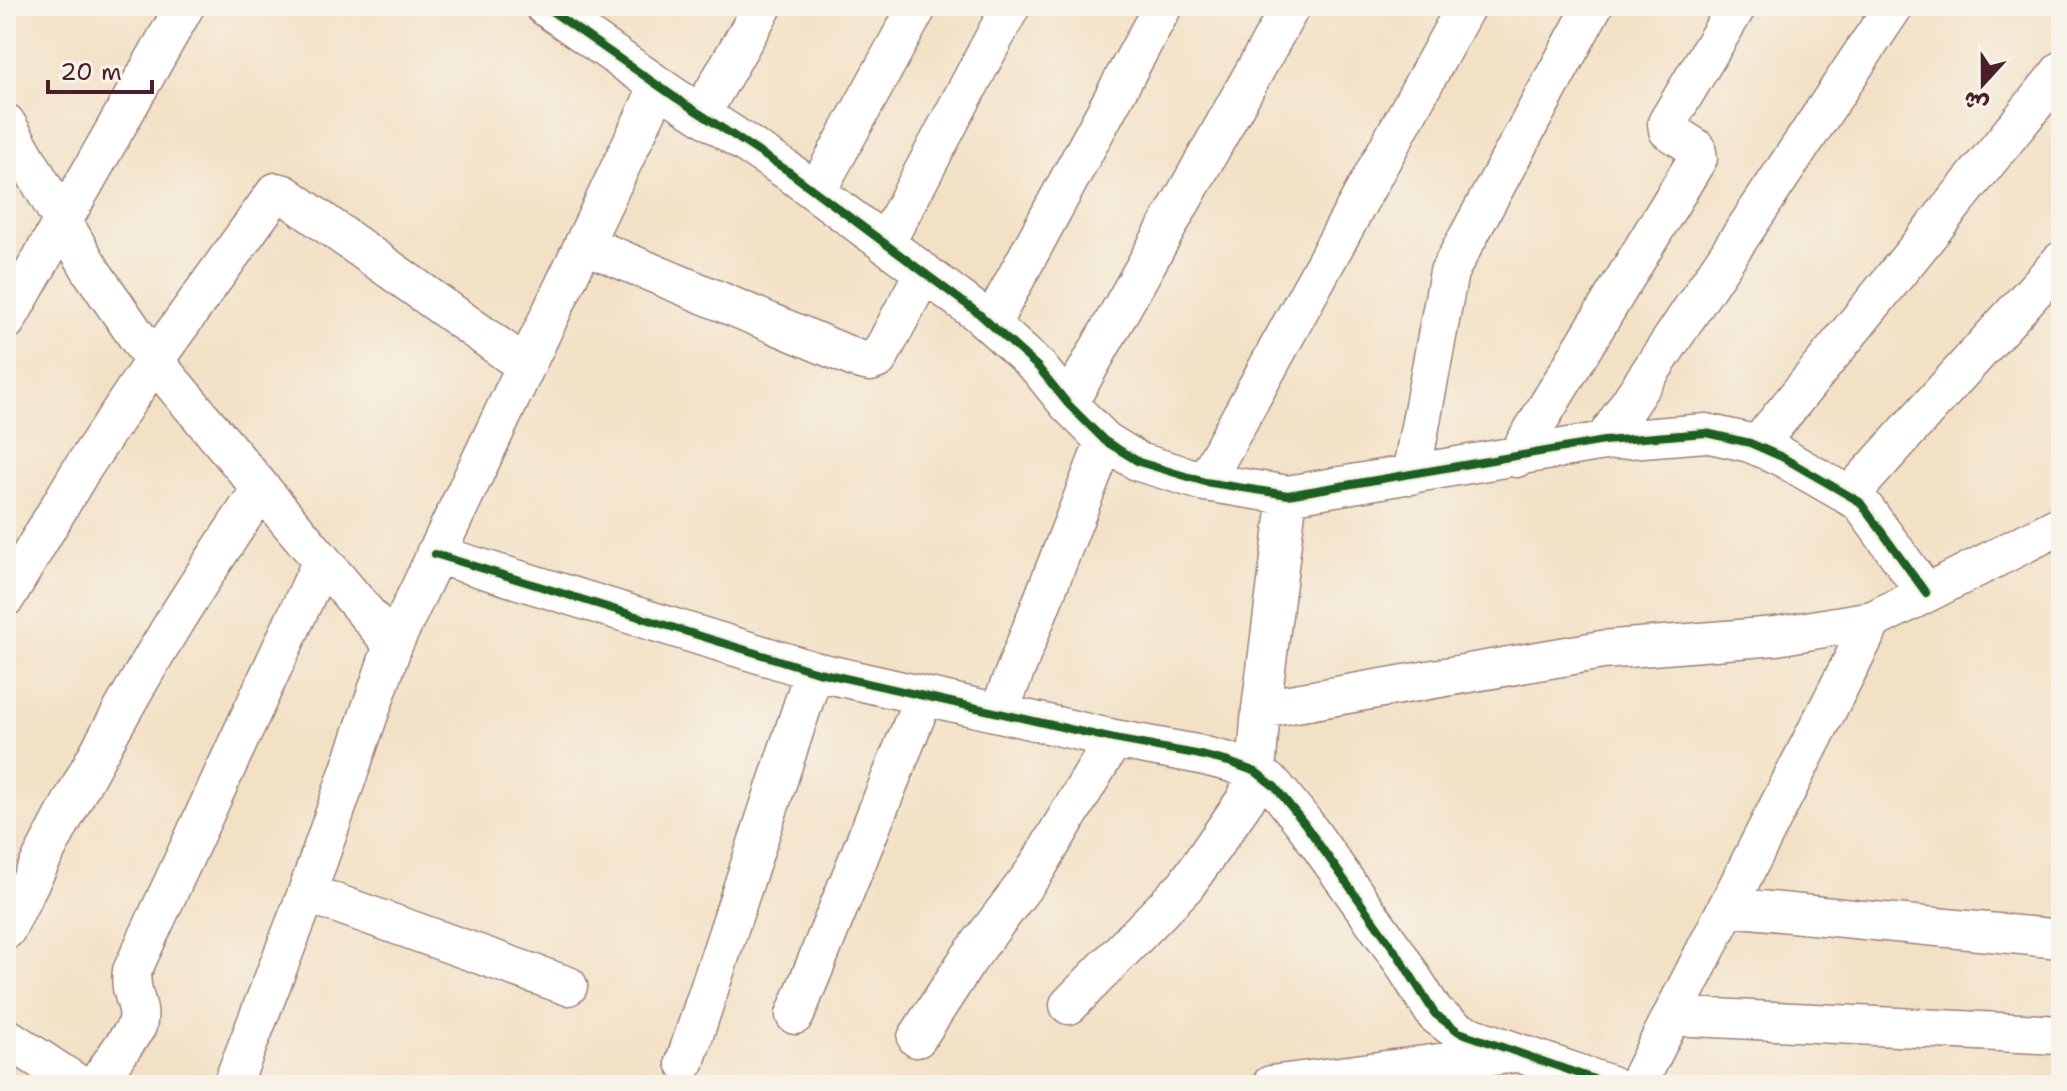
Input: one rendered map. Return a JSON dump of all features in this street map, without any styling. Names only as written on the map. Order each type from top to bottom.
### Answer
[{"type":"street","points":[[6,321],[185,6]]},
{"type":"street","points":[[701,114],[763,6]]},
{"type":"street","points":[[816,192],[918,6]]},
{"type":"street","points":[[885,244],[1011,6]]},
{"type":"street","points":[[991,324],[1163,6]]},
{"type":"street","points":[[1068,404],[1291,6]]},
{"type":"street","points":[[1205,482],[1466,6]]},
{"type":"street","points":[[1411,475],[1449,272],[1593,6]]},
{"type":"street","points":[[1516,458],[1698,158],[1696,148],[1668,130],[1667,123],[1737,6]]},
{"type":"street","points":[[1604,441],[1894,6]]},
{"type":"street","points":[[557,10],[659,86],[816,192],[991,324],[1038,367],[1068,404],[1105,441],[1139,462],[1205,482],[1288,495],[1604,441],[1706,433],[1757,446],[1823,479],[1860,502],[1926,593]]},
{"type":"street","points":[[1757,446],[2061,71]]},
{"type":"street","points":[[232,1085],[307,893],[393,645],[659,86]]},
{"type":"street","points":[[6,123],[92,272],[154,361],[393,645]]},
{"type":"street","points":[[6,597],[80,472],[154,361],[276,192],[284,194],[366,251],[526,366]]},
{"type":"street","points":[[584,244],[870,362],[878,359],[924,272]]},
{"type":"street","points":[[1849,496],[2061,261]]},
{"type":"street","points":[[999,712],[1105,441]]},
{"type":"street","points":[[6,930],[52,837],[127,704],[178,616],[261,489]]},
{"type":"street","points":[[1069,1005],[1186,885],[1246,799],[1256,772],[1288,495]]},
{"type":"street","points":[[1261,709],[1602,650],[1776,636],[1873,620],[2061,525]]},
{"type":"street","points":[[435,554],[814,671],[1114,739],[1207,756],[1256,772],[1275,787],[1304,823],[1398,955],[1435,1014],[1459,1032],[1611,1085]]},
{"type":"street","points":[[96,1085],[137,1026],[140,1015],[131,992],[132,971],[322,561]]},
{"type":"street","points":[[1637,1085],[1873,620]]},
{"type":"street","points":[[685,1062],[814,671]]},
{"type":"street","points":[[795,1015],[924,696]]},
{"type":"street","points":[[917,1038],[967,961],[1035,871],[1114,739]]},
{"type":"street","points":[[307,893],[568,986]]},
{"type":"street","points":[[1729,907],[2061,939]]},
{"type":"street","points":[[1673,1016],[2061,1035]]},
{"type":"street","points":[[6,1037],[79,1085]]},
{"type":"street","points":[[1271,1085],[1516,1053]]},
{"type":"cycle path","points":[[544,6],[788,171],[978,313],[1038,367],[1068,404],[1105,441],[1139,462],[1205,482],[1288,495],[1604,441],[1706,433],[1750,443],[1782,457],[1860,502],[1926,593]]},
{"type":"cycle path","points":[[435,554],[814,671],[1114,739],[1196,754],[1256,772],[1275,787],[1304,823],[1398,955],[1435,1014],[1459,1032],[1611,1085]]}]
